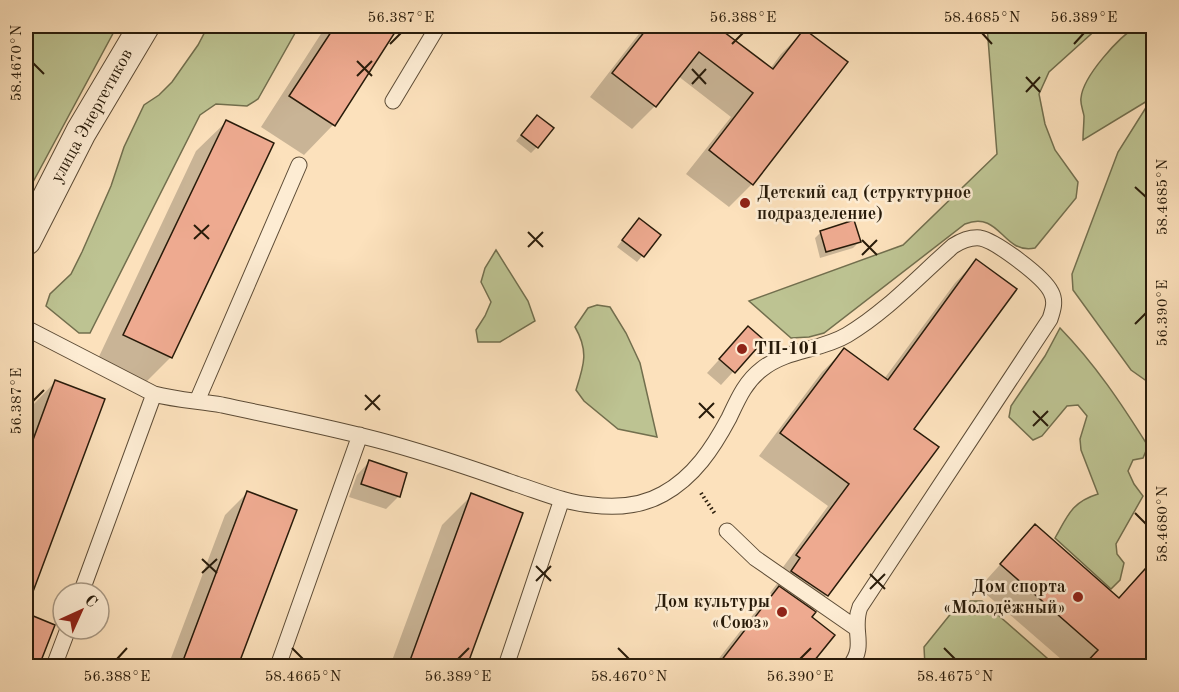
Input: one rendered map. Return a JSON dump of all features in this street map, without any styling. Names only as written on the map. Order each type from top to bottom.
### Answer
[{"type":"street","name":"улица Энергетиков","points":[[26,240],[81,132],[144,26]]},
{"type":"lane","points":[[393,100],[438,26]]},
{"type":"lane","points":[[197,401],[299,165]]},
{"type":"lane","points":[[26,328],[153,394],[360,435],[562,499],[591,505],[622,506],[662,495],[691,474],[713,446],[740,394],[761,370],[783,356],[820,347],[847,335],[880,312],[961,241],[971,238],[990,241],[1043,280],[1052,293],[1054,302],[1050,319],[860,607],[856,618],[859,651],[850,666]]},
{"type":"lane","points":[[85,581],[153,394]]},
{"type":"lane","points":[[278,666],[360,435]]},
{"type":"lane","points":[[506,666],[562,499]]},
{"type":"lane","points":[[727,531],[755,558],[856,627]]},
{"type":"lane","points":[[54,666],[63,641]]},
{"type":"path","points":[[691,474],[702,495],[727,531]]},
{"type":"green space","points":[[26,26],[117,26],[26,195]]},
{"type":"green space","points":[[208,26],[299,26],[258,99],[247,106],[216,104],[200,115],[90,333],[79,333],[46,306],[50,294],[71,274],[82,252],[111,186],[124,147],[144,105],[172,82],[198,45]]},
{"type":"green space","points":[[987,26],[1100,26],[1049,72],[1039,94],[1045,124],[1055,150],[1078,182],[1076,198],[1035,248],[1015,245],[986,223],[977,221],[965,224],[824,333],[791,338],[749,301],[903,245],[997,154]]},
{"type":"green space","points":[[1137,26],[1154,26],[1154,381],[1148,382],[1131,370],[1073,290],[1072,274],[1118,152],[1152,98],[1083,140],[1084,116],[1081,100],[1083,89],[1103,58]]},
{"type":"green space","points":[[496,250],[528,301],[535,321],[500,342],[478,342],[476,330],[491,302],[481,282],[485,268]]},
{"type":"green space","points":[[597,305],[610,307],[626,333],[640,363],[657,437],[618,429],[584,401],[576,390],[584,351],[575,327],[588,308]]},
{"type":"green space","points":[[1060,328],[1107,384],[1148,446],[1143,458],[1133,460],[1128,471],[1143,496],[1116,544],[1117,554],[1124,563],[1120,580],[1111,589],[1055,538],[1076,505],[1098,494],[1081,450],[1080,439],[1087,416],[1078,405],[1067,406],[1042,436],[1033,440],[1009,417],[1011,406],[1045,356]]},
{"type":"green space","points":[[961,601],[982,601],[1056,666],[925,666],[924,647]]},
{"type":"building","points":[[335,26],[399,26],[335,126],[289,96]]},
{"type":"building","points":[[649,26],[716,26],[773,69],[804,29],[848,62],[753,185],[709,150],[753,93],[699,52],[656,107],[612,73]]},
{"type":"building","points":[[537,115],[554,128],[538,148],[521,135]]},
{"type":"building","points":[[226,120],[274,143],[172,358],[123,335]]},
{"type":"building","points":[[639,218],[661,235],[644,257],[622,240]]},
{"type":"building","points":[[854,220],[861,242],[826,252],[820,231]]},
{"type":"building","points":[[976,259],[1017,289],[914,429],[939,447],[828,596],[791,571],[800,558],[796,555],[849,484],[780,433],[844,348],[888,380]]},
{"type":"building","name":"ТП-101","points":[[748,326],[764,340],[735,373],[719,359]]},
{"type":"building","points":[[55,380],[105,399],[28,605],[26,605],[26,459]]},
{"type":"building","points":[[369,460],[407,473],[400,497],[361,484]]},
{"type":"building","points":[[247,491],[297,510],[238,666],[181,666]]},
{"type":"building","points":[[471,493],[523,513],[467,666],[408,666]]},
{"type":"building","name":"Дом спорта «Молодёжный»","points":[[1035,524],[1119,598],[1154,559],[1154,666],[1083,666],[1098,650],[1000,564]]},
{"type":"building","name":"Дом культуры «Союз»","points":[[779,586],[816,612],[812,617],[835,635],[810,666],[717,666]]},
{"type":"building","points":[[26,613],[51,623],[51,635],[39,666],[26,666]]},
{"type":"place","name":"Детский сад (структурное подразделение)","points":[[745,203]]},
{"type":"place","name":"ТП-101","points":[[742,349]]},
{"type":"place","name":"Дом спорта «Молодёжный»","points":[[1078,597]]},
{"type":"place","name":"Дом культуры «Союз»","points":[[782,612]]}]
